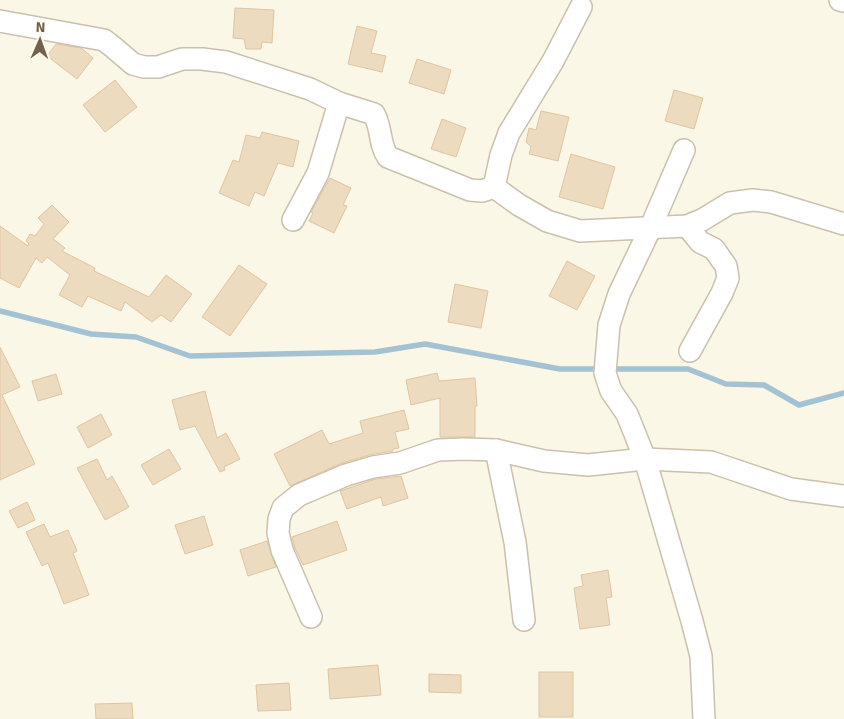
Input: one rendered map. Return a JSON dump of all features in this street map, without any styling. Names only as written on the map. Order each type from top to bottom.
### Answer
[{"type":"street","points":[[494,187],[501,155],[509,133],[553,61],[581,7]]},
{"type":"street","points":[[0,21],[104,40],[133,64],[144,67],[158,67],[182,59],[226,62],[310,89],[339,103],[374,114],[379,123],[383,150],[388,157],[470,190],[482,191],[494,187]]},
{"type":"street","points":[[292,220],[318,173],[339,103]]},
{"type":"street","points":[[684,150],[650,229],[619,294],[609,325],[605,373],[611,391],[627,414],[645,459],[701,656],[704,719]]},
{"type":"street","points":[[494,187],[519,205],[547,221],[580,231],[687,226],[702,220],[730,203],[753,200],[772,202],[844,224]]},
{"type":"street","points":[[687,226],[700,242],[714,249],[726,266],[728,278],[722,293],[690,351]]},
{"type":"street","points":[[311,617],[282,550],[278,533],[279,519],[283,508],[299,495],[346,475],[373,467],[400,463],[438,450],[496,450],[544,461],[588,465],[645,459],[711,462],[791,489],[844,496]]},
{"type":"street","points":[[496,450],[515,542],[524,620]]},
{"type":"building","points":[[235,8],[274,10],[272,43],[262,42],[261,49],[246,49],[244,39],[233,38]]},
{"type":"building","points":[[357,26],[377,31],[371,53],[386,56],[382,72],[348,64]]},
{"type":"building","points":[[56,44],[81,48],[93,58],[77,79],[47,56]]},
{"type":"building","points":[[417,59],[451,70],[444,94],[409,83]]},
{"type":"building","points":[[115,80],[137,107],[105,132],[83,105]]},
{"type":"building","points":[[674,90],[703,98],[694,129],[665,121]]},
{"type":"building","points":[[541,111],[569,117],[558,161],[529,154],[531,147],[526,142],[529,128],[536,130]]},
{"type":"building","points":[[442,119],[466,128],[456,157],[431,149]]},
{"type":"building","points":[[262,132],[299,141],[293,167],[278,163],[264,196],[255,192],[249,206],[219,193],[233,160],[239,162],[246,135],[260,138]]},
{"type":"building","points":[[571,154],[615,167],[603,209],[559,197]]},
{"type":"building","points":[[330,178],[351,188],[343,205],[347,206],[334,233],[309,221],[313,213],[311,212]]},
{"type":"building","points":[[52,205],[69,222],[53,239],[65,248],[62,251],[95,268],[94,271],[149,297],[166,275],[192,294],[171,322],[161,315],[152,322],[125,302],[121,311],[88,296],[82,307],[59,295],[70,275],[47,257],[42,263],[36,258],[19,288],[0,278],[0,226],[28,246],[29,244],[26,241],[30,234],[35,236],[44,224],[38,218]]},
{"type":"building","points":[[567,261],[595,276],[577,310],[549,296]]},
{"type":"building","points":[[239,265],[267,284],[230,336],[202,317]]},
{"type":"building","points":[[455,284],[488,291],[481,328],[448,322]]},
{"type":"building","points":[[0,347],[20,387],[2,395],[35,464],[0,480]]},
{"type":"building","points":[[437,373],[439,381],[475,378],[477,406],[475,406],[475,437],[440,437],[440,398],[411,405],[406,380]]},
{"type":"building","points":[[56,374],[62,394],[38,401],[32,381]]},
{"type":"building","points":[[205,391],[217,438],[226,433],[240,459],[224,467],[225,470],[220,472],[195,426],[180,430],[172,400]]},
{"type":"building","points":[[404,410],[409,429],[395,432],[399,448],[342,463],[290,486],[274,454],[322,430],[329,444],[363,433],[360,421]]},
{"type":"building","points":[[101,414],[112,435],[88,448],[77,427]]},
{"type":"building","points":[[169,449],[181,469],[153,485],[141,465]]},
{"type":"building","points":[[97,459],[107,480],[112,476],[129,507],[105,520],[77,468]]},
{"type":"building","points":[[401,476],[408,498],[383,506],[381,497],[347,509],[340,491],[376,479]]},
{"type":"building","points":[[27,502],[35,520],[18,528],[9,511]]},
{"type":"building","points":[[204,516],[213,545],[185,554],[175,525]]},
{"type":"building","points":[[337,521],[347,550],[303,565],[292,537]]},
{"type":"building","points":[[44,524],[50,537],[68,530],[77,551],[73,553],[89,595],[64,604],[48,563],[42,566],[26,532]]},
{"type":"building","points":[[267,541],[276,567],[248,576],[240,550]]},
{"type":"building","points":[[608,570],[612,597],[606,598],[610,625],[580,629],[574,588],[583,586],[581,575]]},
{"type":"building","points":[[378,665],[381,695],[330,699],[328,669]]},
{"type":"building","points":[[539,672],[573,672],[573,717],[539,717]]},
{"type":"building","points":[[429,674],[461,675],[461,693],[429,692]]},
{"type":"building","points":[[289,683],[291,710],[258,711],[256,685]]},
{"type":"building","points":[[132,703],[133,719],[96,719],[95,704]]},
{"type":"waterway","points":[[0,311],[91,334],[136,337],[190,356],[375,352],[425,344],[560,369],[688,369],[726,384],[764,385],[799,405],[844,393]]}]
